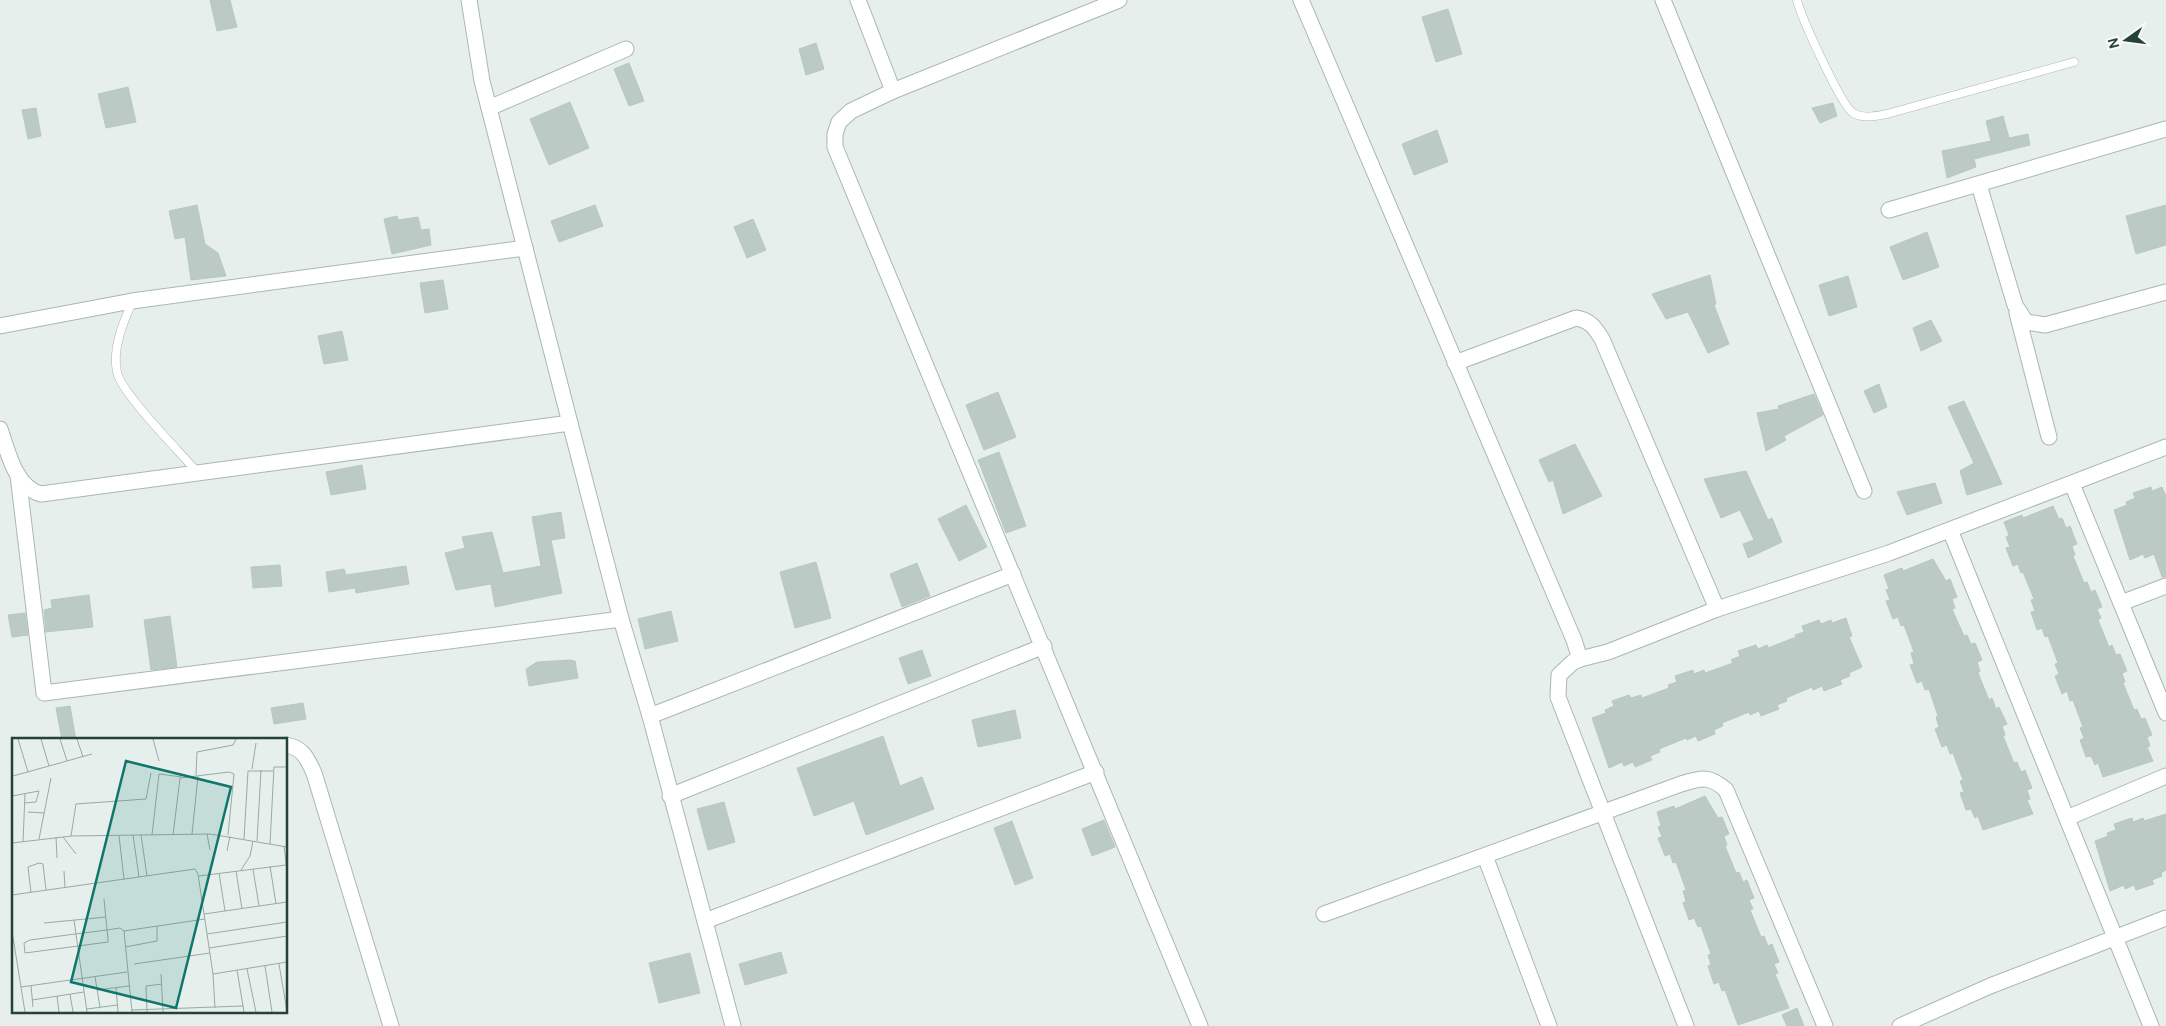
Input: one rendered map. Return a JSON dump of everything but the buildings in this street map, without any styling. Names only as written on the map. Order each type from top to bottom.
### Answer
[{"type":"street","points":[[469,0],[482,81],[621,619],[650,716],[732,1026]]},
{"type":"street","points":[[858,0],[893,91]]},
{"type":"street","points":[[1119,0],[893,91],[851,110],[839,122],[835,134],[835,147],[1012,574],[1044,646],[1200,1026]]},
{"type":"street","points":[[1301,0],[1574,640],[1580,659]]},
{"type":"street","points":[[1663,0],[1864,491]]},
{"type":"street","points":[[489,108],[626,49]]},
{"type":"street","points":[[1888,210],[2166,129]]},
{"type":"street","points":[[1979,185],[2015,305],[2050,437]]},
{"type":"street","points":[[0,326],[132,301],[525,248]]},
{"type":"street","points":[[2015,305],[2026,322],[2038,326],[2166,292]]},
{"type":"street","points":[[1455,363],[1576,318],[1585,319],[1593,325],[1602,339],[1717,609]]},
{"type":"street","points":[[18,475],[28,488],[41,494],[570,423]]},
{"type":"street","points":[[0,429],[18,475],[44,693],[621,619]]},
{"type":"street","points":[[1686,1026],[1558,697],[1559,675],[1572,662],[1608,652],[1717,609],[1889,553],[2166,447]]},
{"type":"street","points":[[2072,484],[2166,713]]},
{"type":"street","points":[[1950,530],[2151,1026]]},
{"type":"street","points":[[650,716],[1012,574]]},
{"type":"street","points":[[2121,603],[2166,586]]},
{"type":"street","points":[[670,796],[1044,646]]},
{"type":"street","points":[[288,745],[297,747],[305,754],[314,773],[391,1026]]},
{"type":"street","points":[[705,921],[1096,772]]},
{"type":"street","points":[[2067,818],[2166,776]]},
{"type":"street","points":[[1324,914],[1697,779],[1716,781],[1726,790],[1825,1026]]},
{"type":"street","points":[[1485,856],[1549,1026]]},
{"type":"street","points":[[1900,1026],[1990,986],[2166,918]]},
{"type":"lane","points":[[1797,0],[1834,84],[1848,108],[1854,113],[1861,115],[1887,114],[2074,62]]},
{"type":"lane","points":[[132,301],[119,340],[117,372],[129,394],[198,473]]}]
